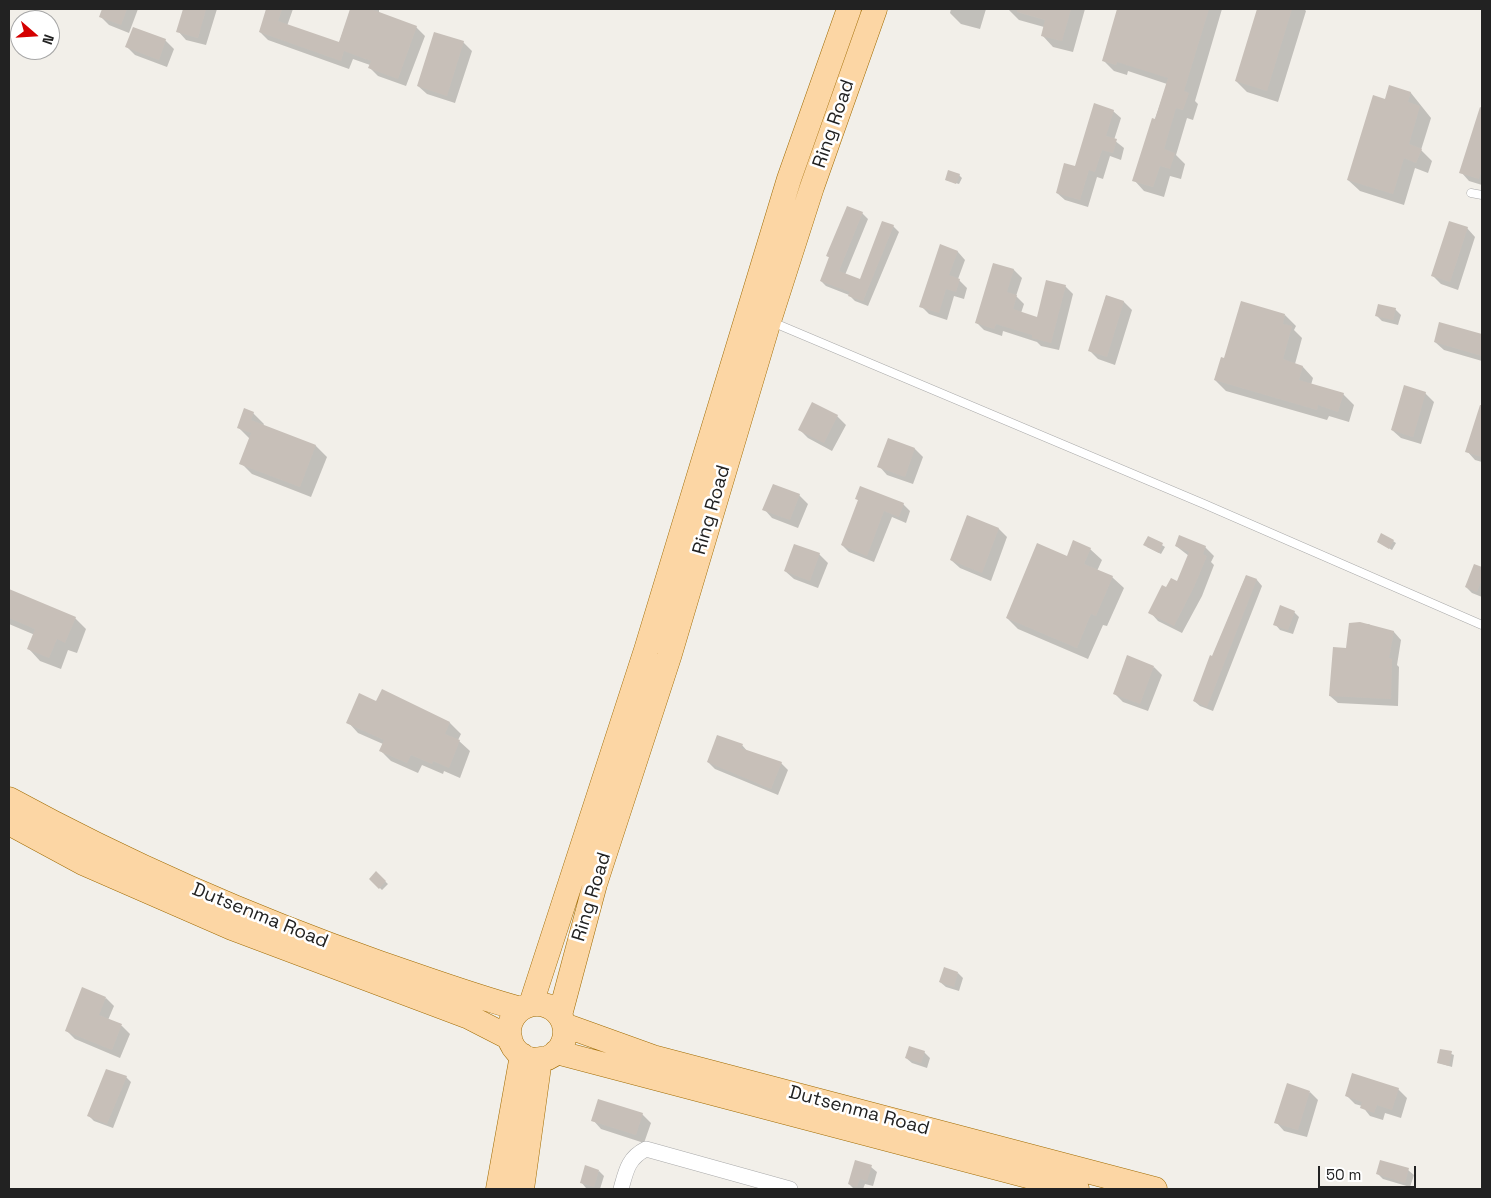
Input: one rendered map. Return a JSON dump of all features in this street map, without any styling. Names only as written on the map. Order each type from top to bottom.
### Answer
[{"type":"main road","points":[[526,1006],[758,317],[789,179],[849,9]]},
{"type":"main road","name":"Ring Road","points":[[562,1020],[595,884],[669,657],[758,317],[812,186],[875,9]]},
{"type":"main road","name":"Dutsenma Road","points":[[9,799],[82,839],[255,916],[319,942],[475,996],[526,1006]]},
{"type":"main road","name":"Dutsenma Road","points":[[9,823],[83,863],[214,920],[469,1017],[532,1051],[1077,1189]]},
{"type":"main road","points":[[522,1189],[532,1051],[509,1027],[513,1016],[526,1006],[541,1004],[552,1008],[562,1020],[562,1044],[532,1051]]},
{"type":"main road","name":"Dutsenma Road","points":[[562,1020],[653,1056],[1155,1189]]},
{"type":"main road","points":[[498,1189],[532,1051]]},
{"type":"street","points":[[621,1189],[627,1166],[635,1154],[646,1149],[790,1189]]},
{"type":"lane","points":[[1471,193],[1482,195]]},
{"type":"lane","points":[[758,317],[1195,500],[1482,625]]},
{"type":"building","points":[[102,9],[127,9],[121,25],[99,17]]},
{"type":"building","points":[[183,9],[206,9],[198,38],[176,32]]},
{"type":"building","points":[[266,9],[282,9],[278,21],[339,42],[350,9],[371,9],[417,26],[398,79],[368,68],[371,61],[344,51],[341,61],[259,32]]},
{"type":"building","points":[[1017,9],[1071,9],[1062,41],[1041,36],[1045,20],[1017,12]]},
{"type":"building","points":[[1117,9],[1209,9],[1184,91],[1189,93],[1183,110],[1176,108],[1164,149],[1175,153],[1170,169],[1160,166],[1153,187],[1132,181],[1152,118],[1155,119],[1168,78],[1117,62],[1116,65],[1102,61]]},
{"type":"building","points":[[1257,9],[1292,9],[1267,91],[1235,81]]},
{"type":"building","points":[[133,27],[166,39],[159,60],[125,47]]},
{"type":"building","points":[[434,32],[464,41],[447,96],[417,86]]},
{"type":"building","points":[[1389,85],[1411,92],[1408,102],[1420,106],[1409,144],[1422,149],[1416,163],[1404,158],[1393,194],[1347,180],[1373,95],[1385,99]]},
{"type":"building","points":[[1094,103],[1114,110],[1106,136],[1117,139],[1113,153],[1102,150],[1095,172],[1089,170],[1080,200],[1056,193],[1064,163],[1075,166]]},
{"type":"building","points":[[1480,107],[1482,108],[1482,168],[1479,179],[1459,173]]},
{"type":"building","points":[[948,170],[960,174],[956,184],[945,180]]},
{"type":"building","points":[[847,206],[863,212],[839,271],[860,279],[882,221],[894,225],[863,301],[848,296],[850,292],[820,281],[829,257],[826,256]]},
{"type":"building","points":[[1449,221],[1468,227],[1450,282],[1431,276]]},
{"type":"building","points":[[940,244],[958,251],[949,275],[960,279],[956,292],[946,289],[939,313],[919,307]]},
{"type":"building","points":[[993,263],[1014,269],[1007,292],[1017,295],[1013,309],[1037,317],[1046,280],[1066,285],[1051,343],[996,324],[994,329],[975,323]]},
{"type":"building","points":[[1106,295],[1124,301],[1107,357],[1088,351]]},
{"type":"building","points":[[1241,301],[1285,314],[1283,324],[1292,326],[1283,359],[1303,366],[1299,380],[1344,393],[1338,412],[1318,405],[1317,410],[1214,380],[1221,357],[1224,358]]},
{"type":"building","points":[[1378,304],[1396,308],[1393,320],[1375,316]]},
{"type":"building","points":[[1439,322],[1482,334],[1482,356],[1434,342]]},
{"type":"building","points":[[1404,385],[1426,392],[1413,437],[1391,430]]},
{"type":"building","points":[[812,402],[838,415],[824,443],[798,430]]},
{"type":"building","points":[[1480,405],[1482,405],[1482,457],[1465,452]]},
{"type":"building","points":[[244,408],[254,412],[251,420],[316,445],[300,487],[239,464],[251,433],[237,428]]},
{"type":"building","points":[[888,438],[915,448],[905,477],[877,467]]},
{"type":"building","points":[[773,484],[800,494],[790,520],[762,510]]},
{"type":"building","points":[[860,486],[904,503],[899,517],[884,511],[867,556],[841,545],[858,500],[855,499]]},
{"type":"building","points":[[967,515],[999,528],[982,573],[950,560]]},
{"type":"building","points":[[1381,533],[1394,540],[1389,549],[1377,542]]},
{"type":"building","points":[[1179,535],[1206,546],[1203,554],[1207,556],[1174,626],[1148,613],[1162,585],[1166,587],[1171,578],[1177,581],[1189,552],[1175,546]]},
{"type":"building","points":[[1148,536],[1163,543],[1159,553],[1143,545]]},
{"type":"building","points":[[1073,540],[1091,548],[1084,564],[1113,576],[1096,616],[1091,614],[1077,648],[1006,618],[1037,543],[1067,556]]},
{"type":"building","points":[[794,544],[820,553],[810,581],[784,571]]},
{"type":"building","points":[[1474,564],[1482,567],[1482,579],[1477,592],[1465,587]]},
{"type":"building","points":[[1246,575],[1257,579],[1207,707],[1193,701],[1210,655],[1212,656]]},
{"type":"building","points":[[9,589],[76,617],[65,643],[57,639],[49,658],[27,649],[35,629],[9,618]]},
{"type":"building","points":[[1280,605],[1295,611],[1288,630],[1273,625]]},
{"type":"building","points":[[1360,622],[1394,631],[1389,658],[1392,659],[1391,699],[1329,696],[1333,647],[1346,648],[1349,623]]},
{"type":"building","points":[[1127,655],[1154,666],[1140,704],[1113,694]]},
{"type":"building","points":[[382,689],[450,722],[445,734],[460,740],[449,768],[433,761],[432,764],[411,755],[407,763],[379,751],[384,740],[346,723],[359,693],[376,701]]},
{"type":"building","points":[[717,735],[743,744],[741,748],[782,762],[771,789],[707,762]]},
{"type":"building","points":[[376,871],[386,881],[379,889],[369,879]]},
{"type":"building","points":[[944,967],[958,972],[954,987],[939,982]]},
{"type":"building","points":[[82,987],[106,997],[99,1015],[122,1024],[112,1050],[65,1031]]},
{"type":"building","points":[[909,1046],[925,1051],[921,1063],[905,1058]]},
{"type":"building","points":[[1440,1049],[1452,1051],[1449,1066],[1437,1063]]},
{"type":"building","points":[[106,1069],[127,1076],[107,1124],[87,1116]]},
{"type":"building","points":[[1352,1073],[1399,1088],[1392,1110],[1377,1105],[1374,1113],[1360,1108],[1362,1102],[1345,1096]]},
{"type":"building","points":[[1287,1083],[1310,1091],[1298,1130],[1274,1123]]},
{"type":"building","points":[[598,1099],[643,1113],[636,1135],[591,1121]]},
{"type":"building","points":[[855,1160],[872,1165],[867,1181],[860,1179],[857,1187],[848,1184]]},
{"type":"building","points":[[1380,1160],[1409,1168],[1405,1183],[1376,1174]]},
{"type":"building","points":[[585,1165],[599,1170],[594,1187],[580,1183]]}]
